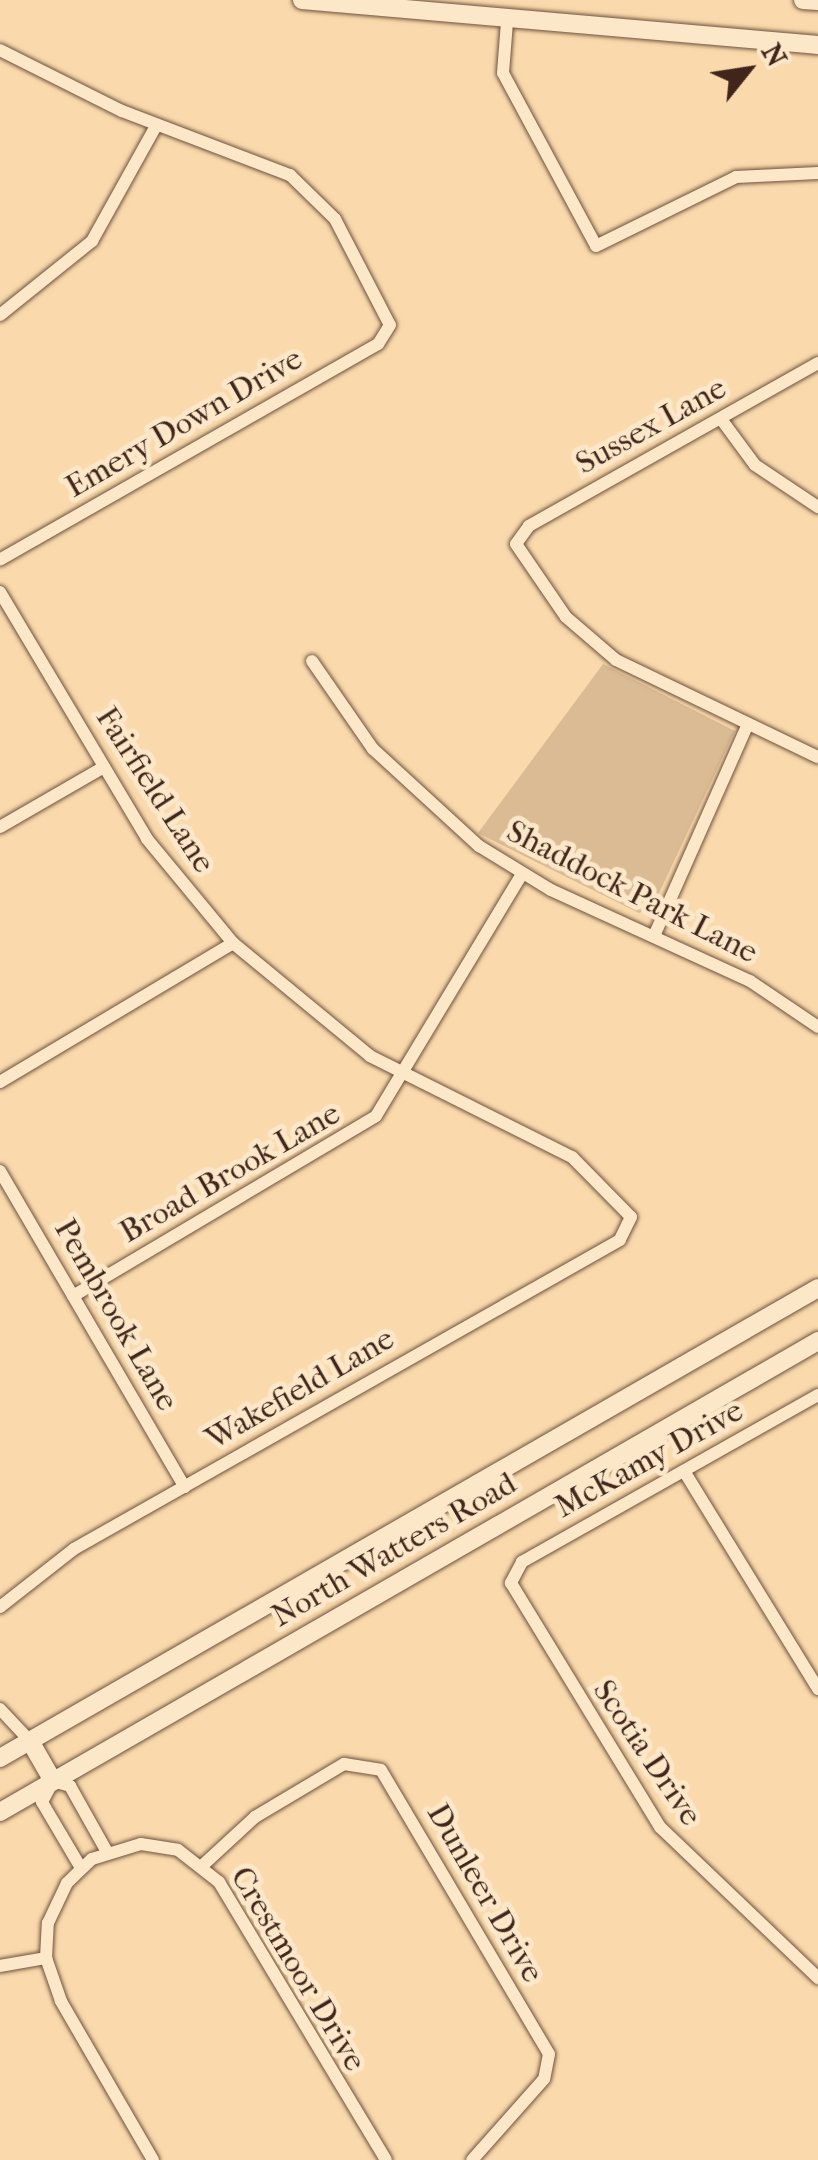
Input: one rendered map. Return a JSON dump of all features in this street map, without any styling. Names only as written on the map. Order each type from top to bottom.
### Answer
[{"type":"main road","points":[[302,0],[507,22],[818,44]]},
{"type":"main road","points":[[803,0],[818,2]]},
{"type":"main road","name":"North Watters Road","points":[[0,1758],[818,1288]]},
{"type":"main road","name":"North Watters Road","points":[[0,1812],[818,1341]]},
{"type":"main road","points":[[30,1741],[53,1781]]},
{"type":"street","points":[[507,22],[503,73],[596,246],[736,177],[818,172]]},
{"type":"street","points":[[0,50],[156,126],[92,241],[0,314]]},
{"type":"street","name":"Emery Down Drive","points":[[0,560],[378,344],[389,328],[335,219],[307,188],[252,154],[156,126]]},
{"type":"street","name":"Sussex Lane","points":[[748,724],[592,642],[519,560],[517,541],[818,363]]},
{"type":"street","points":[[720,419],[755,466],[818,507]]},
{"type":"street","name":"Fairfield Lane","points":[[0,592],[163,862],[233,942],[313,1015],[406,1077],[572,1156],[629,1208],[630,1226]]},
{"type":"street","name":"Shaddock Park Lane","points":[[312,661],[408,788],[522,874],[750,981],[818,1027]]},
{"type":"street","points":[[654,936],[748,724],[818,757]]},
{"type":"street","points":[[0,827],[104,767]]},
{"type":"street","name":"Broad Brook Lane","points":[[74,1296],[347,1139],[406,1077],[522,874]]},
{"type":"street","points":[[0,1082],[233,942]]},
{"type":"street","name":"Pembrook Lane","points":[[0,1171],[185,1486]]},
{"type":"street","name":"Wakefield Lane","points":[[2,1602],[74,1550],[620,1240],[630,1226]]},
{"type":"street","name":"McKamy Drive","points":[[512,1575],[818,1395]]},
{"type":"street","points":[[684,1471],[818,1689]]},
{"type":"street","name":"Scotia Drive","points":[[512,1575],[516,1598],[636,1796],[680,1851],[818,1978]]},
{"type":"street","points":[[0,1709],[30,1741]]},
{"type":"street","name":"Dunleer Drive","points":[[203,1865],[255,1817],[344,1764],[368,1763],[388,1778],[549,2054],[544,2079],[472,2160]]},
{"type":"street","points":[[107,1852],[70,1786],[53,1781],[42,1802],[82,1868],[58,1896],[46,1958],[61,2001],[153,2160]]},
{"type":"street","name":"Crestmoor Drive","points":[[82,1868],[107,1852],[161,1846],[203,1865],[386,2160]]},
{"type":"street","points":[[0,1966],[46,1958]]},
{"type":"shaded area","points":[[603,664],[735,731],[653,906],[639,913],[478,833]]}]
